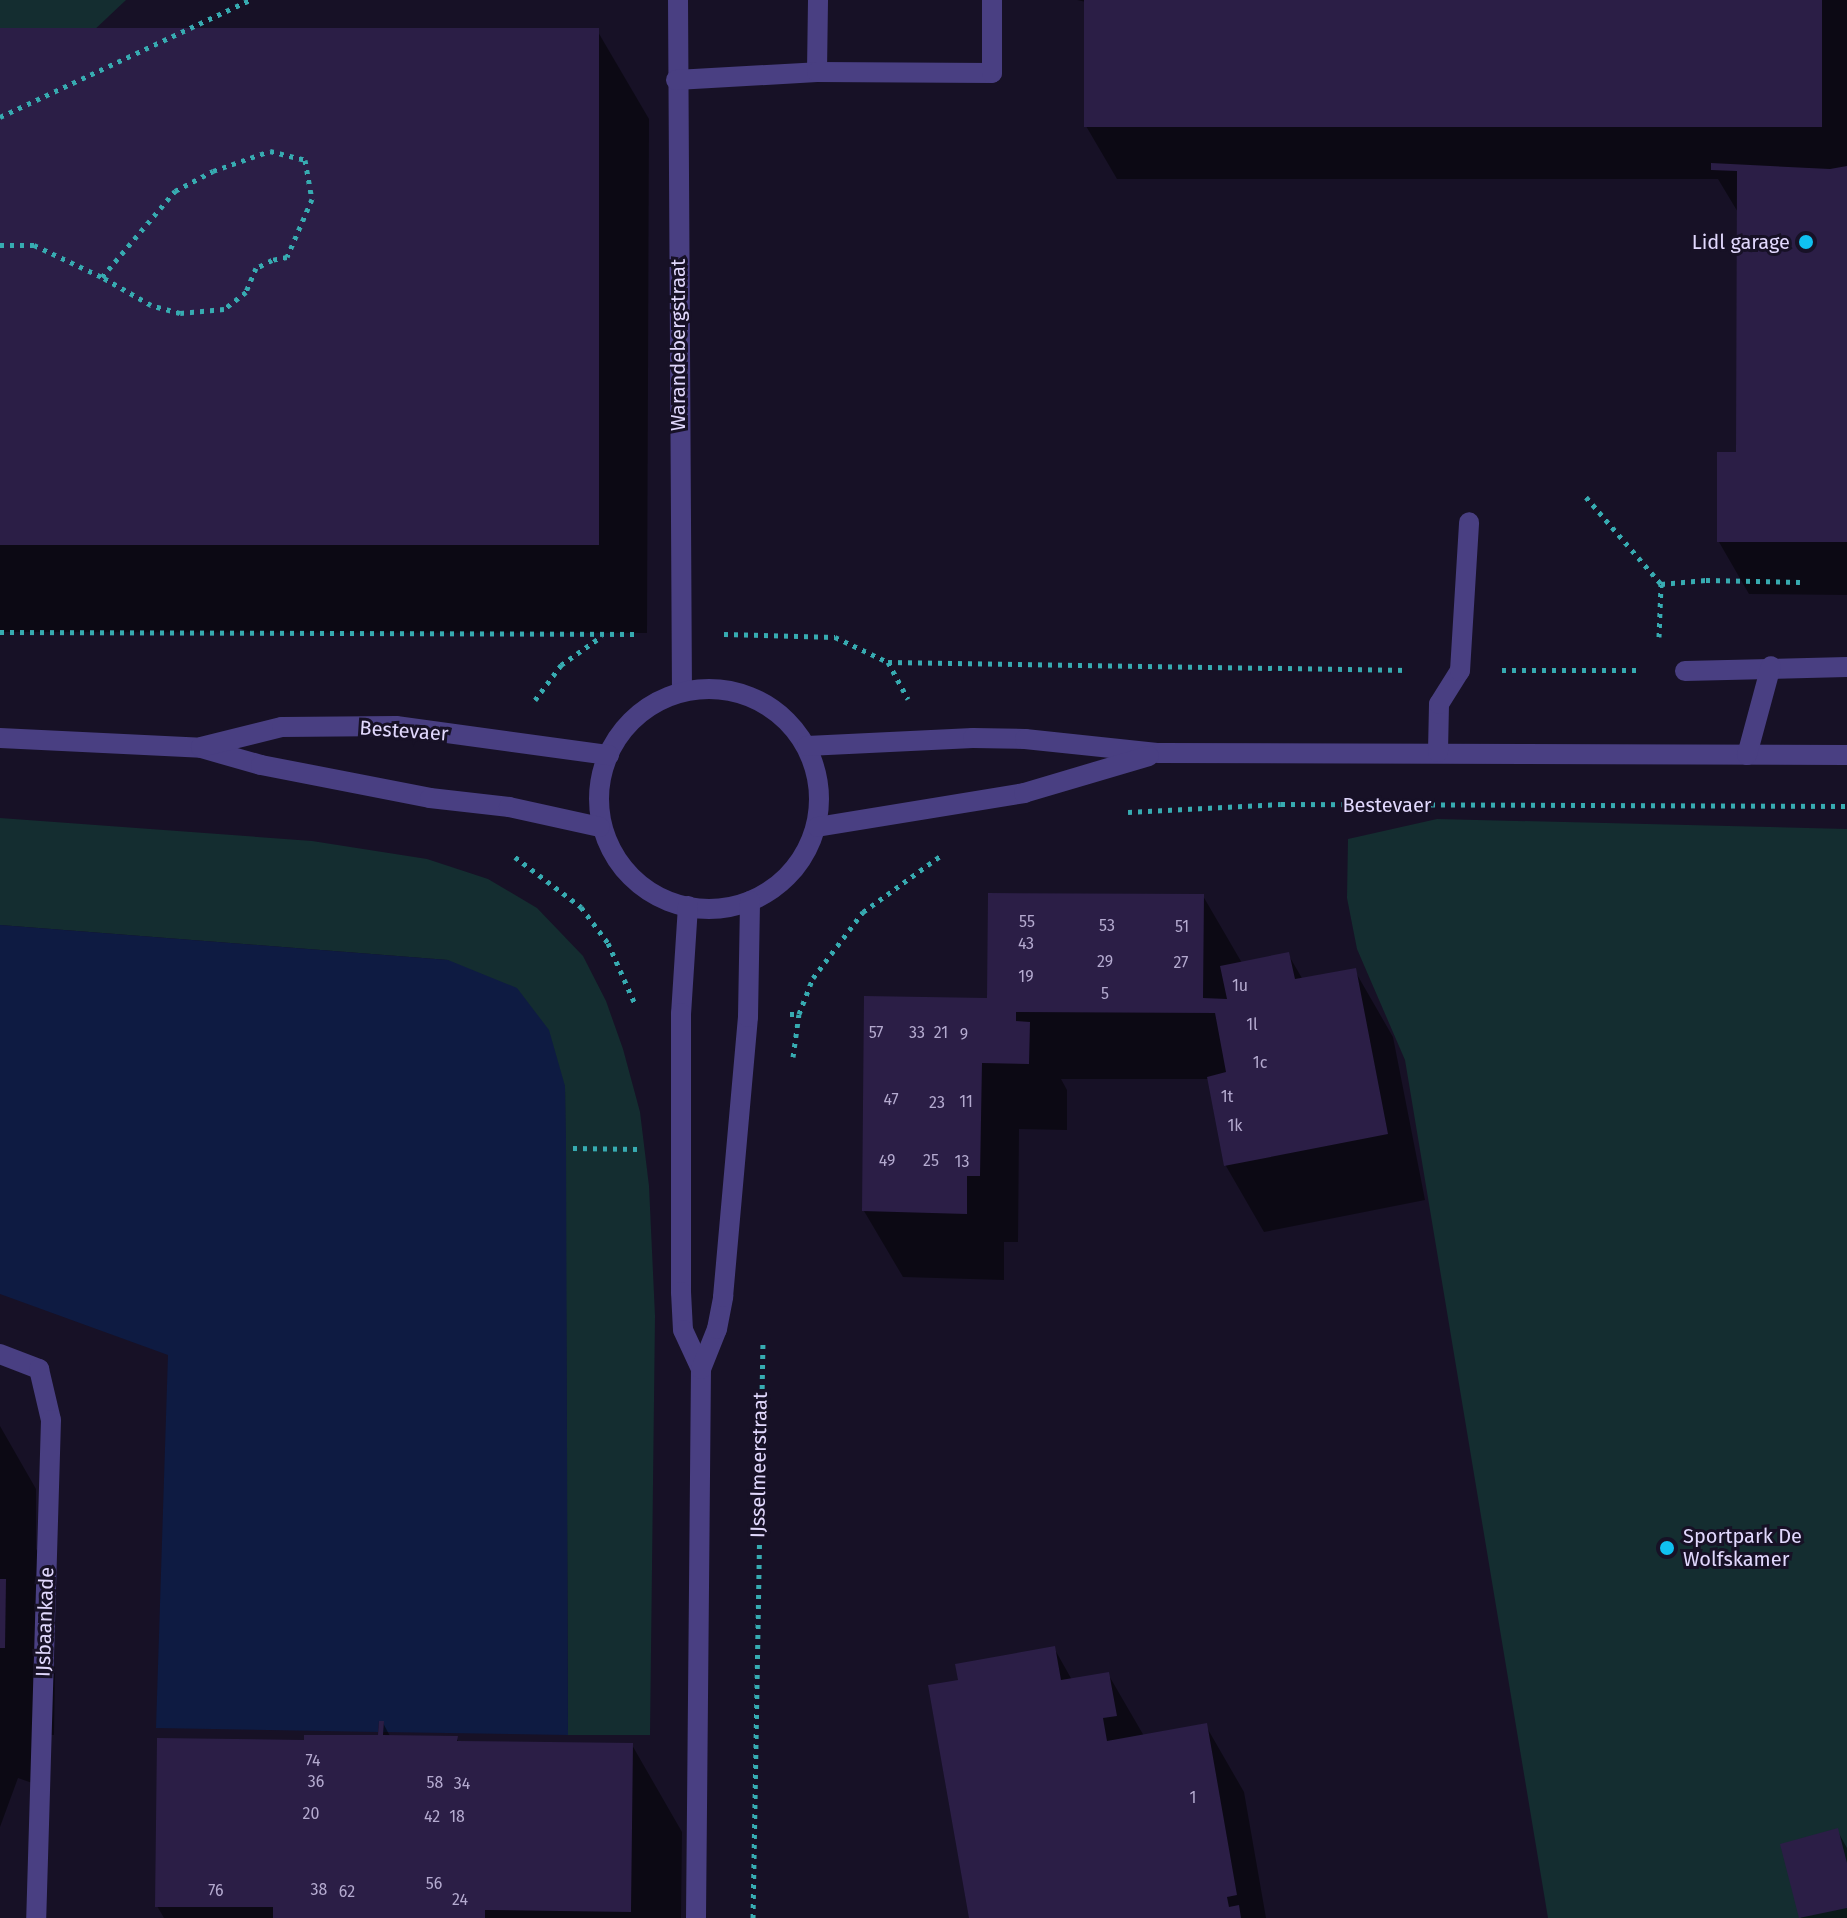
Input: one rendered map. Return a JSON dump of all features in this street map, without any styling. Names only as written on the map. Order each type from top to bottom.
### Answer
[{"type":"street","name":"Warandebergstraat","points":[[678,0],[676,80],[682,691]]},
{"type":"street","points":[[817,72],[818,0]]},
{"type":"street","points":[[676,80],[817,72],[992,73],[992,0]]},
{"type":"street","points":[[1438,752],[1439,704],[1460,671],[1469,522]]},
{"type":"street","points":[[1685,671],[1771,666],[1847,667]]},
{"type":"street","points":[[1747,755],[1771,666]]},
{"type":"street","points":[[719,688],[754,698],[784,718],[807,746],[819,780],[817,827],[797,869],[761,898],[716,911],[665,902],[624,873],[600,827],[600,775],[615,737],[645,708],[682,691],[719,688]]},
{"type":"street","name":"Bestevaer","points":[[201,748],[282,727],[396,726],[609,755]]},
{"type":"street","name":"Bestevaer","points":[[0,738],[201,748],[261,765],[430,798],[509,807],[600,827]]},
{"type":"street","points":[[807,746],[1025,739],[1159,753],[1847,755]]},
{"type":"street","points":[[817,827],[1024,793],[1159,753]]},
{"type":"street","points":[[696,1918],[701,1369],[717,1329],[723,1297],[748,1017],[750,901]]},
{"type":"street","points":[[688,906],[681,1013],[683,1330],[701,1369]]},
{"type":"street","name":"IJsbaankade","points":[[0,1354],[39,1369],[51,1420],[36,1918]]},
{"type":"path","points":[[0,117],[250,0]]},
{"type":"path","points":[[0,245],[34,245],[102,277],[151,305],[180,313],[224,309],[246,292],[256,268],[287,257],[312,199],[305,160],[270,151],[213,171],[175,191],[102,277]]},
{"type":"path","points":[[1586,497],[1661,584],[1658,670]]},
{"type":"path","points":[[1661,584],[1706,580],[1800,582]]},
{"type":"path","points":[[0,632],[680,633],[835,637],[888,662],[1460,671],[1685,671]]},
{"type":"path","name":"Bestevaer","points":[[1112,812],[1281,804],[1847,806]]},
{"type":"path","points":[[504,848],[581,907],[608,943],[635,1005],[681,1013]]},
{"type":"path","points":[[792,1067],[799,1014],[813,978],[863,912],[946,853]]},
{"type":"path","points":[[748,1017],[799,1014]]},
{"type":"path","points":[[573,1148],[645,1150]]},
{"type":"path","name":"IJsselmeerstraat","points":[[753,1918],[763,1325]]},
{"type":"green space","points":[[0,0],[126,0],[91,33],[0,90]]},
{"type":"green space","points":[[0,818],[312,841],[427,859],[488,879],[537,908],[583,956],[606,1001],[623,1049],[640,1112],[649,1186],[655,1316],[650,1735],[568,1735],[565,1086],[448,960],[0,925]]},
{"type":"green space","name":"Sportpark De Wolfskamer","points":[[1437,819],[1847,829],[1847,1918],[1548,1918],[1405,1060],[1357,949],[1347,898],[1348,839]]},
{"type":"water","points":[[0,925],[448,960],[517,988],[549,1030],[565,1086],[568,1735],[383,1732],[384,1722],[379,1721],[378,1732],[156,1728],[168,1355],[0,1294]]},
{"type":"building","points":[[1084,0],[1822,0],[1822,127],[1084,127]]},
{"type":"building","points":[[0,28],[599,28],[599,545],[0,545]]},
{"type":"building","points":[[1711,163],[1830,169],[1847,166],[1847,542],[1717,542],[1717,452],[1736,452],[1737,171],[1711,170]]},
{"type":"building","points":[[988,893],[1204,894],[1203,998],[1227,999],[1220,966],[1289,952],[1295,979],[1356,968],[1388,1134],[1224,1166],[1207,1077],[1226,1072],[1215,1013],[1016,1012],[1016,1021],[1030,1022],[1029,1064],[982,1063],[980,1176],[967,1176],[967,1214],[862,1211],[864,996],[987,998]]},
{"type":"building","points":[[0,1579],[6,1579],[5,1648],[0,1648]]},
{"type":"building","points":[[1055,1646],[1061,1680],[1109,1672],[1117,1716],[1103,1718],[1107,1741],[1207,1723],[1237,1895],[1227,1897],[1229,1907],[1239,1905],[1241,1918],[969,1918],[928,1685],[958,1680],[955,1664]]},
{"type":"building","points":[[379,1721],[384,1721],[383,1735],[458,1736],[457,1741],[633,1743],[631,1912],[485,1910],[485,1918],[273,1918],[273,1907],[155,1907],[157,1738],[304,1740],[304,1735],[378,1735]]},
{"type":"building","points":[[1838,1828],[1847,1863],[1847,1908],[1799,1918],[1780,1844]]},
{"type":"place","name":"Lidl garage","points":[[1806,242]]},
{"type":"place","name":"Sportpark De Wolfskamer","points":[[1667,1548]]}]
